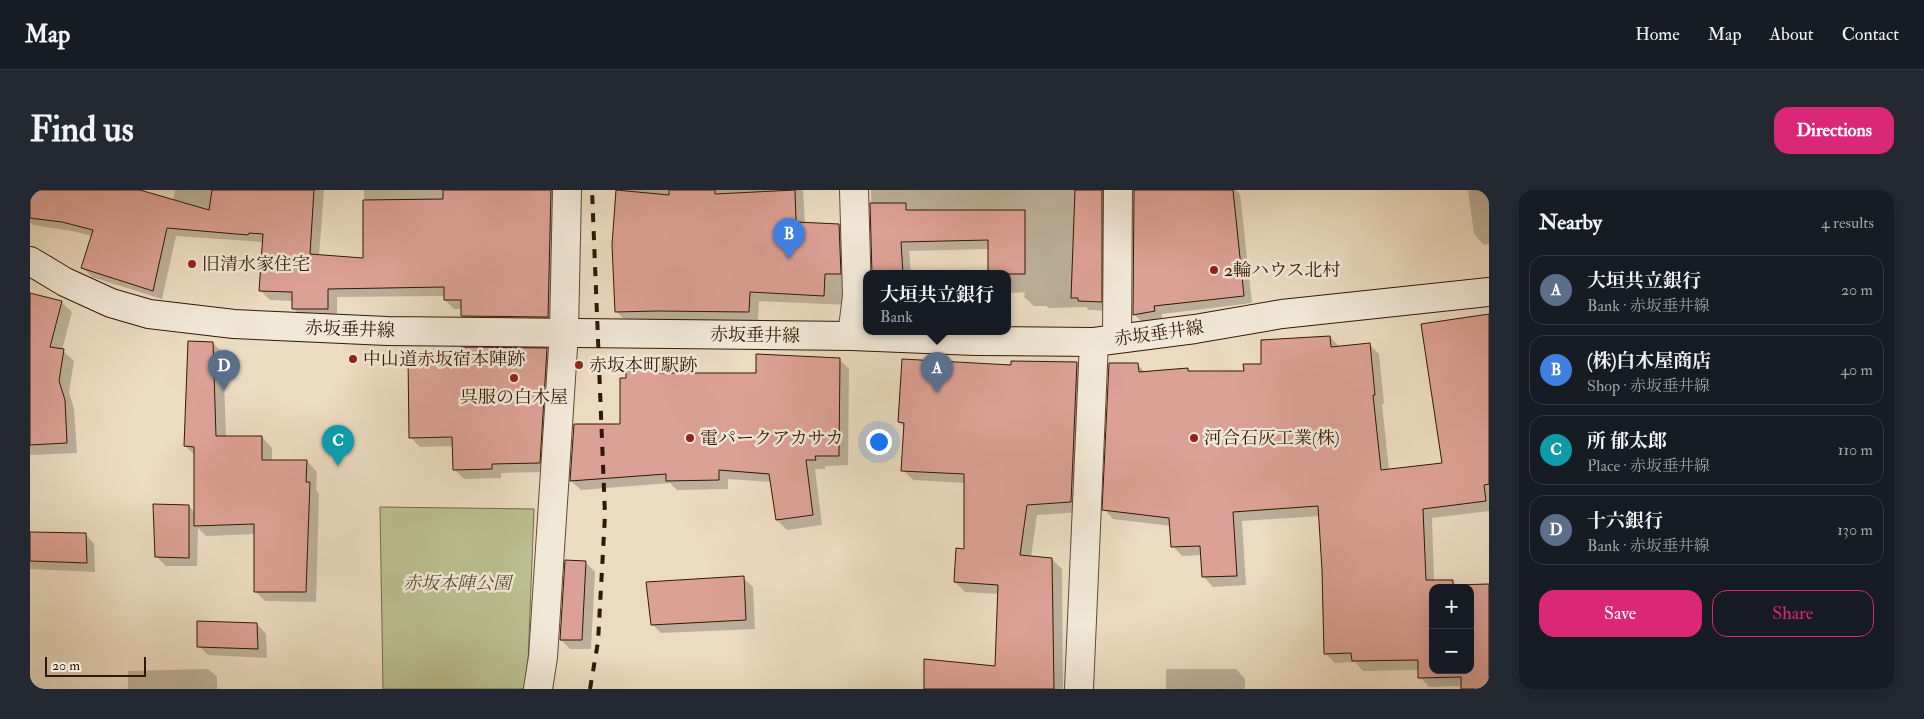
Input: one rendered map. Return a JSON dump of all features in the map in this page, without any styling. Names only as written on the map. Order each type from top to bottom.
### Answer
[{"type":"main road","points":[[538,689],[543,658],[564,332],[567,190]]},
{"type":"main road","points":[[852,336],[857,296],[854,190]]},
{"type":"main road","points":[[1079,689],[1118,190]]},
{"type":"main road","name":"赤坂垂井線","points":[[30,261],[65,282],[111,303],[149,314],[234,324],[387,331],[852,336],[975,341],[1105,340],[1194,329],[1282,314],[1489,292]]},
{"type":"green space","name":"赤坂本陣公園","points":[[380,507],[534,509],[527,689],[383,689]]},
{"type":"building","points":[[30,190],[140,190],[209,210],[212,190],[314,190],[310,254],[363,258],[363,200],[443,199],[443,190],[551,190],[548,317],[461,316],[461,300],[444,300],[444,287],[328,289],[328,309],[292,309],[292,292],[259,291],[263,234],[249,233],[248,235],[167,228],[153,291],[81,268],[93,230],[62,222],[30,218]]},
{"type":"building","points":[[616,190],[669,195],[669,190],[715,190],[715,194],[795,190],[796,222],[839,224],[841,274],[825,274],[824,296],[750,292],[749,312],[615,312],[612,245]]},
{"type":"building","points":[[1075,190],[1102,190],[1102,302],[1078,301],[1078,298],[1071,298]]},
{"type":"building","points":[[1134,190],[1233,190],[1244,296],[1154,306],[1155,311],[1133,315]]},
{"type":"building","points":[[870,203],[906,203],[906,210],[1025,210],[1025,274],[1011,274],[1011,270],[988,270],[988,240],[901,242],[903,270],[872,270]]},
{"type":"building","points":[[30,293],[62,301],[50,347],[64,349],[59,381],[65,400],[67,443],[30,445]]},
{"type":"building","points":[[1489,314],[1489,484],[1484,485],[1486,501],[1423,509],[1426,580],[1453,580],[1453,584],[1429,584],[1429,674],[1474,674],[1474,584],[1489,584],[1489,689],[1461,689],[1461,677],[1418,678],[1418,660],[1352,661],[1351,653],[1324,654],[1318,506],[1233,512],[1237,576],[1202,577],[1200,546],[1171,547],[1169,518],[1102,510],[1109,363],[1138,363],[1139,372],[1188,368],[1188,371],[1244,371],[1243,364],[1261,364],[1261,340],[1330,336],[1331,347],[1370,343],[1381,470],[1442,463],[1421,324]]},
{"type":"building","points":[[188,341],[213,342],[216,436],[262,436],[262,460],[307,460],[306,482],[310,482],[306,592],[254,592],[254,524],[194,526],[194,447],[184,446]]},
{"type":"building","points":[[461,347],[547,348],[540,463],[492,464],[492,469],[453,470],[452,437],[409,438],[408,356],[461,356]]},
{"type":"building","points":[[756,354],[840,358],[839,456],[815,456],[816,460],[806,460],[813,515],[776,520],[769,474],[719,470],[719,480],[666,481],[666,474],[570,481],[574,424],[620,424],[620,378],[626,378],[626,366],[660,366],[660,373],[756,373]]},
{"type":"building","points":[[902,359],[1011,365],[1011,361],[1077,362],[1071,502],[1027,505],[1020,555],[1052,558],[1054,689],[924,689],[924,659],[995,666],[998,585],[954,582],[956,548],[964,549],[964,474],[901,471],[904,423],[898,422]]},
{"type":"building","points":[[153,504],[189,505],[189,558],[155,557]]},
{"type":"building","points":[[30,532],[86,533],[87,563],[30,561]]},
{"type":"building","points":[[565,560],[586,561],[582,640],[560,640]]},
{"type":"building","points":[[744,576],[746,620],[651,625],[646,582]]},
{"type":"building","points":[[197,621],[257,623],[258,649],[197,647]]},
{"type":"railway","points":[[590,689],[598,642],[605,515],[592,190]]},
{"type":"place","name":"(株)白木屋商店","points":[[789,259]]},
{"type":"place","name":"旧清水家住宅","points":[[192,264]]},
{"type":"place","name":"2輪ハウス北村","points":[[1214,270]]},
{"type":"place","name":"中山道赤坂宿本陣跡","points":[[353,359]]},
{"type":"place","name":"赤坂本町駅跡","points":[[579,365]]},
{"type":"place","name":"呉服の白木屋","points":[[514,378]]},
{"type":"place","name":"十六銀行","points":[[224,391]]},
{"type":"place","name":"大垣共立銀行","points":[[937,393]]},
{"type":"place","name":"電パークアカサカ","points":[[690,438]]},
{"type":"place","name":"河合石灰工業(株)","points":[[1194,438]]},
{"type":"place","name":"所 郁太郎","points":[[338,466]]}]
